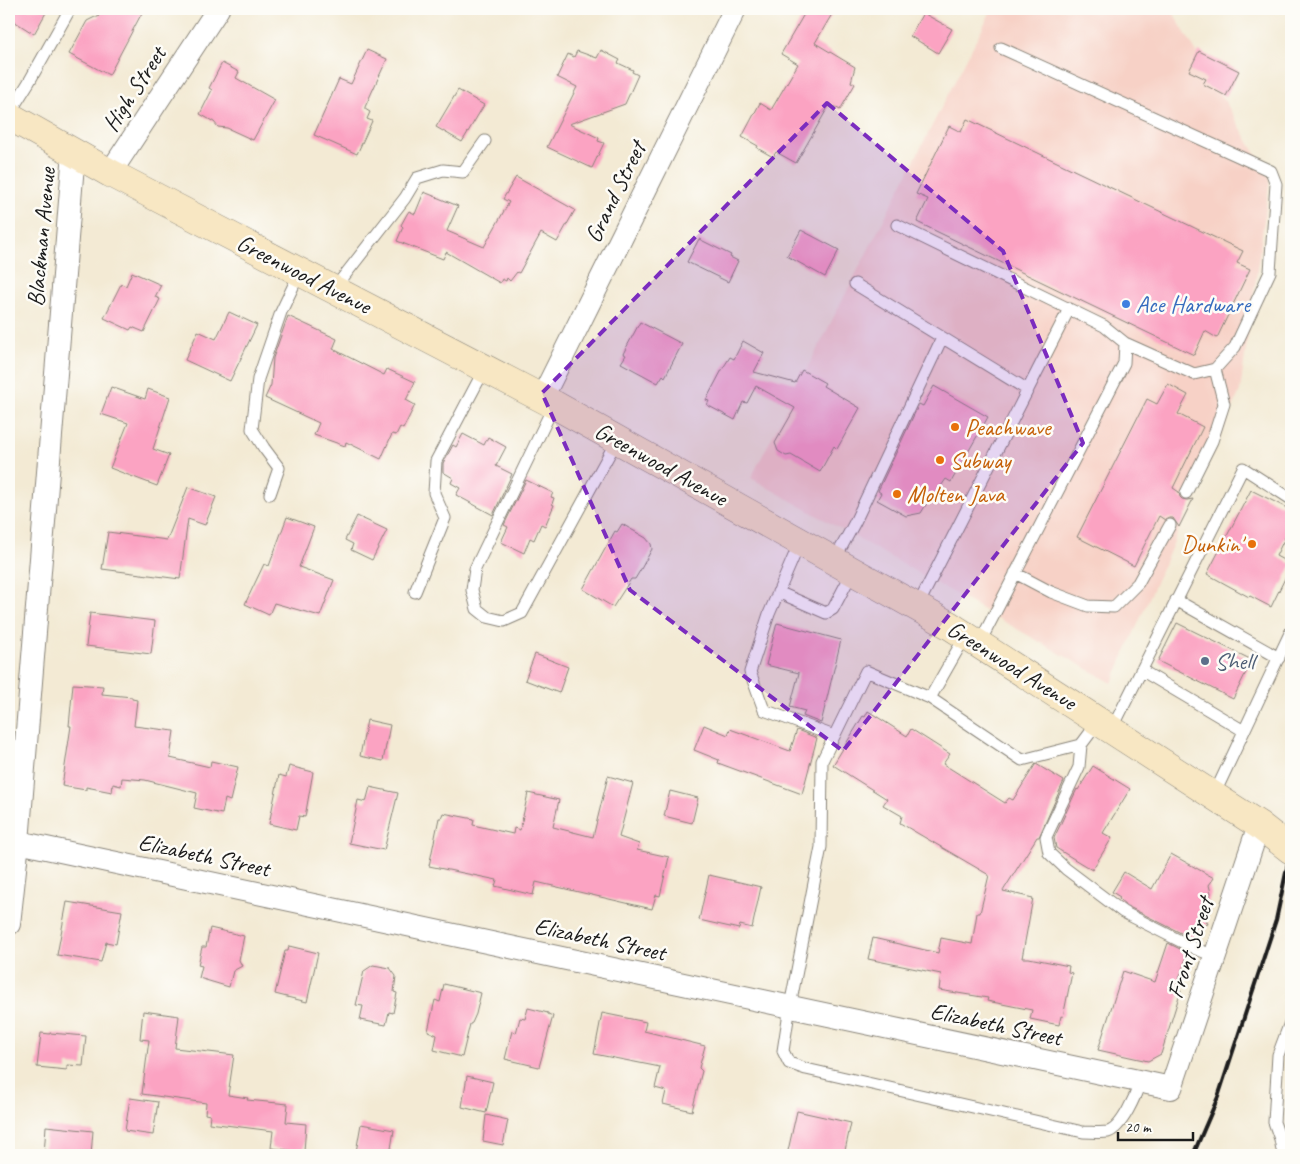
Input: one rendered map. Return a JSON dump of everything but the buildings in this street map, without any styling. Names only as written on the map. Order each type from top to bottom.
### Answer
[{"type":"main road","name":"Greenwood Avenue","points":[[9,115],[110,173],[548,401],[972,639],[1214,795],[1259,825],[1291,850]]},
{"type":"street","name":"High Street","points":[[110,173],[218,9]]},
{"type":"street","name":"Grand Street","points":[[548,401],[735,9]]},
{"type":"street","name":"Blackman Avenue","points":[[9,924],[18,842],[74,152]]},
{"type":"street","name":"Front Street","points":[[1171,1088],[1259,825]]},
{"type":"street","name":"Elizabeth Street","points":[[18,842],[1171,1088]]},
{"type":"lane","points":[[9,115],[70,9]]},
{"type":"lane","points":[[897,225],[1104,326],[1124,343],[1194,374],[1215,369],[1235,348],[1270,272],[1276,184],[1271,171],[1001,48]]},
{"type":"lane","points":[[334,289],[405,198],[417,178],[444,170],[463,172],[485,141]]},
{"type":"lane","points":[[270,494],[279,468],[252,429],[258,379],[281,312],[300,272]]},
{"type":"lane","points":[[855,284],[1028,390]]},
{"type":"lane","points":[[916,607],[1069,309]]},
{"type":"lane","points":[[778,592],[826,613],[833,609],[855,522],[942,338]]},
{"type":"lane","points":[[930,698],[972,639],[1015,573],[1124,363],[1124,343]]},
{"type":"lane","points":[[414,592],[445,518],[434,493],[436,461],[485,368]]},
{"type":"lane","points":[[1186,493],[1212,441],[1224,404],[1215,369]]},
{"type":"lane","points":[[548,401],[475,569],[472,590],[477,609],[487,617],[504,621],[522,613],[617,440]]},
{"type":"lane","points":[[1140,1082],[1120,1123],[1109,1132],[1083,1132],[790,1064],[783,1051],[790,1006],[822,847],[822,761],[866,671],[930,698],[1022,760],[1081,745],[1105,725],[1141,670],[1243,468],[1291,499]]},
{"type":"lane","points":[[1015,573],[1051,592],[1088,606],[1114,607],[1138,583],[1170,525]]},
{"type":"lane","points":[[800,542],[768,614],[750,672],[764,710],[834,736]]},
{"type":"lane","points":[[1176,600],[1279,658]]},
{"type":"lane","points":[[1214,795],[1291,631]]},
{"type":"lane","points":[[1141,670],[1244,731]]},
{"type":"lane","points":[[1081,745],[1079,767],[1046,837],[1048,853],[1123,912],[1196,949],[1215,956]]},
{"type":"lane","points":[[1283,1155],[1274,1122],[1278,1055],[1291,1020]]},
{"type":"highlighted area","points":[[827,103],[1003,251],[1083,443],[843,751],[630,590],[542,393]]},
{"type":"shaded area","points":[[992,9],[1171,9],[1270,178],[1240,391],[1112,683],[751,478]]},
{"type":"railway","points":[[1193,1155],[1218,1097],[1276,920],[1291,849]]},
{"type":"place","name":"Ace Hardware","points":[[1126,304]]},
{"type":"place","name":"Peachwave","points":[[955,427]]},
{"type":"place","name":"Subway","points":[[940,460]]},
{"type":"place","name":"Molten Java","points":[[897,494]]},
{"type":"place","name":"Dunkin'","points":[[1252,544]]},
{"type":"place","name":"Shell","points":[[1205,661]]}]
